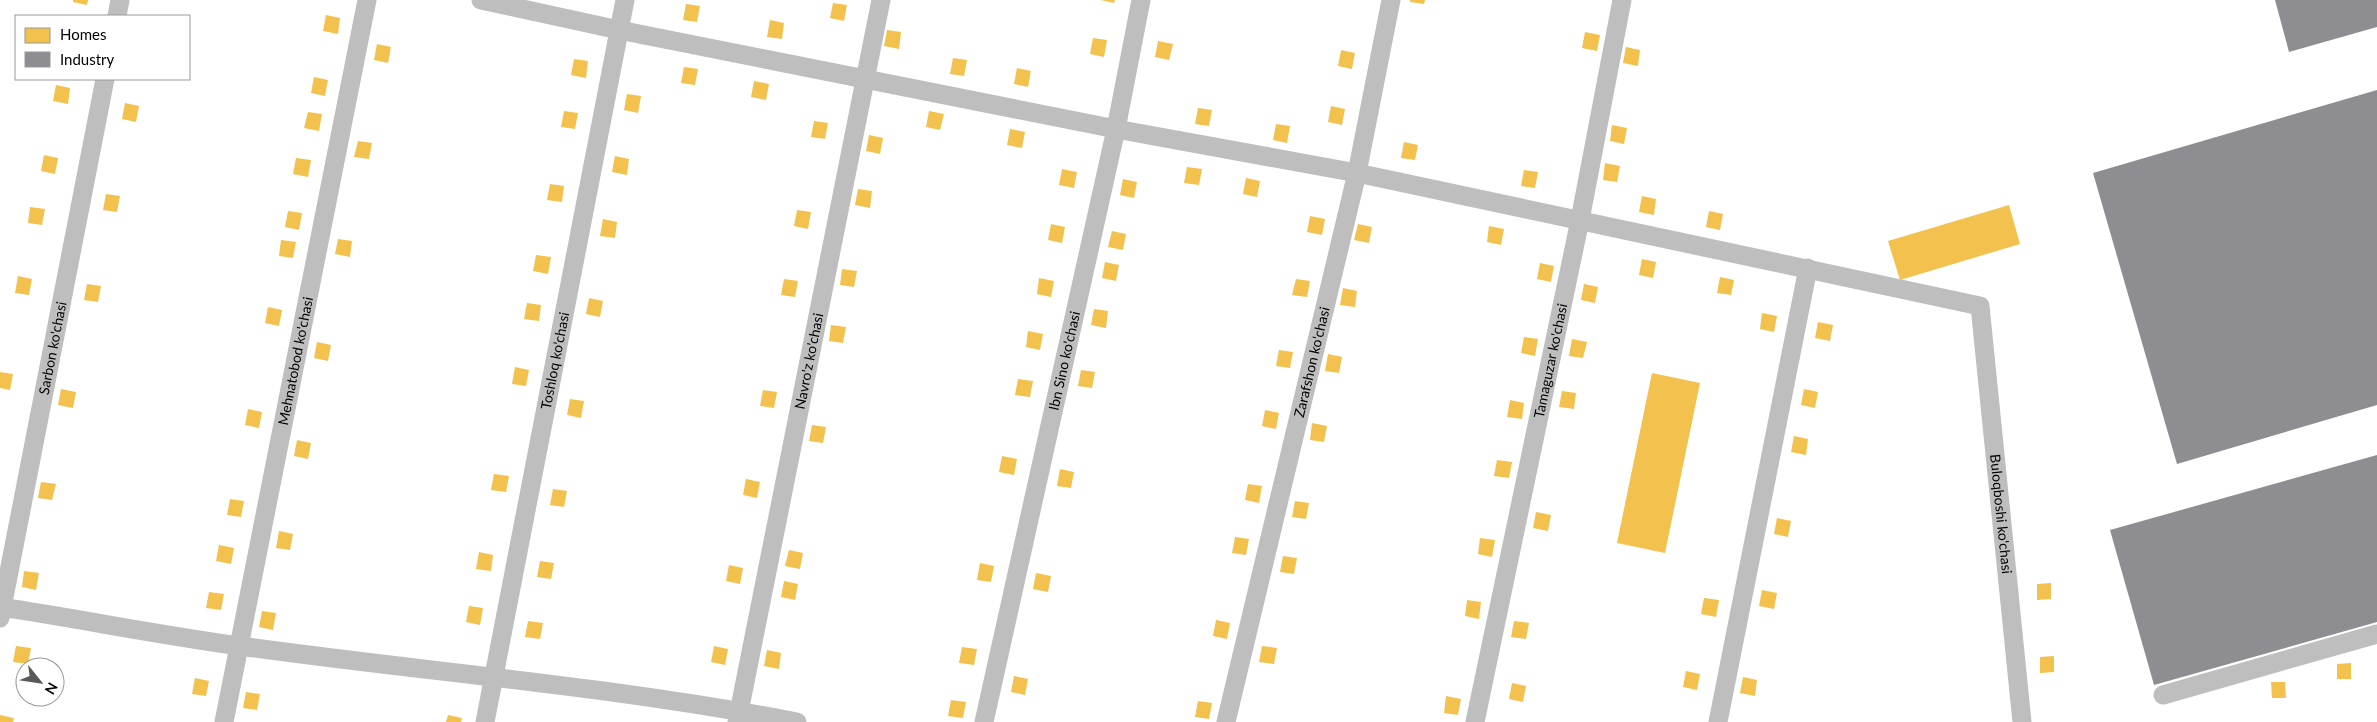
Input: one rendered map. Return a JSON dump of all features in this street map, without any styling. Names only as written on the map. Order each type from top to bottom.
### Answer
[{"type":"street","points":[[117,15],[120,0]]},
{"type":"street","name":"Mehnatobod ko'chasi","points":[[224,722],[368,0]]},
{"type":"street","points":[[481,0],[619,30],[1116,129],[1357,173],[1808,268],[1718,722]]},
{"type":"street","name":"Toshloq ko'chasi","points":[[485,722],[625,0]]},
{"type":"street","name":"Navro'z ko'chasi","points":[[738,716],[881,0]]},
{"type":"street","name":"Ibn Sino ko'chasi","points":[[984,722],[1116,129],[1141,0]]},
{"type":"street","name":"Zarafshon ko'chasi","points":[[1226,722],[1357,173],[1391,0]]},
{"type":"street","name":"Tamaguzar ko'chasi","points":[[1475,722],[1580,220],[1622,0]]},
{"type":"street","name":"Sarbon ko'chasi","points":[[1,611],[105,80]]},
{"type":"street","name":"Buloqboshi ko'chasi","points":[[1808,268],[1980,306],[2022,722]]},
{"type":"street","points":[[1,611],[239,646],[494,676],[738,716],[797,722]]},
{"type":"street","points":[[2163,695],[2377,634]]},
{"type":"building: Homes","points":[[73,0],[88,0],[87,5],[73,2]]},
{"type":"building: Homes","points":[[1101,0],[1115,0],[1114,3]]},
{"type":"building: Homes","points":[[1410,0],[1425,0],[1424,4],[1410,2]]},
{"type":"building: Homes","points":[[833,3],[847,5],[844,21],[830,18]]},
{"type":"building: Homes","points":[[686,4],[700,6],[697,22],[683,20]]},
{"type":"building: Homes","points":[[326,15],[340,18],[338,34],[323,31]]},
{"type":"building: Homes","points":[[770,20],[784,23],[782,39],[767,37]]},
{"type":"building: Homes","points":[[887,30],[901,32],[899,49],[884,46]]},
{"type":"building: Homes","points":[[1585,32],[1600,35],[1597,51],[1582,48]]},
{"type":"building: Homes","points":[[1093,38],[1107,40],[1104,57],[1090,54]]},
{"type":"building: Homes","points":[[1158,41],[1173,44],[1169,60],[1155,57]]},
{"type":"building: Homes","points":[[377,44],[391,47],[388,63],[374,60]]},
{"type":"building: Homes","points":[[1626,47],[1640,50],[1638,66],[1623,63]]},
{"type":"building: Homes","points":[[1341,50],[1355,53],[1352,69],[1338,66]]},
{"type":"building: Homes","points":[[953,58],[967,60],[964,76],[950,74]]},
{"type":"building: Homes","points":[[574,59],[588,61],[586,78],[571,75]]},
{"type":"building: Homes","points":[[684,67],[698,69],[695,85],[681,83]]},
{"type":"building: Homes","points":[[1017,68],[1031,71],[1028,87],[1014,84]]},
{"type":"building: Homes","points":[[314,77],[328,80],[325,96],[311,93]]},
{"type":"building: Homes","points":[[754,81],[769,84],[766,100],[751,97]]},
{"type":"building: Homes","points":[[56,85],[70,88],[68,104],[53,101]]},
{"type":"building: Homes","points":[[627,94],[641,96],[638,113],[624,110]]},
{"type":"building: Homes","points":[[125,103],[139,106],[136,122],[122,119]]},
{"type":"building: Homes","points":[[1331,106],[1345,109],[1342,125],[1328,122]]},
{"type":"building: Homes","points":[[1198,108],[1212,110],[1209,126],[1195,124]]},
{"type":"building: Homes","points":[[564,111],[578,113],[575,129],[561,127]]},
{"type":"building: Homes","points":[[929,111],[944,114],[940,130],[926,127]]},
{"type":"building: Homes","points":[[308,112],[322,114],[319,131],[304,128]]},
{"type":"building: Homes","points":[[814,121],[828,123],[825,139],[811,137]]},
{"type":"building: Homes","points":[[1276,124],[1290,126],[1287,143],[1273,140]]},
{"type":"building: Homes","points":[[1612,125],[1627,128],[1624,144],[1610,141]]},
{"type":"building: Homes","points":[[1010,129],[1025,132],[1022,148],[1007,145]]},
{"type":"building: Homes","points":[[869,135],[883,138],[880,154],[866,151]]},
{"type":"building: Homes","points":[[358,141],[372,143],[369,159],[354,157]]},
{"type":"building: Homes","points":[[1404,142],[1418,145],[1415,160],[1401,158]]},
{"type":"building: Homes","points":[[44,155],[58,158],[55,174],[41,171]]},
{"type":"building: Homes","points":[[615,156],[629,159],[627,175],[612,172]]},
{"type":"building: Homes","points":[[296,158],[311,160],[308,177],[293,174]]},
{"type":"building: Homes","points":[[1605,163],[1620,166],[1617,182],[1603,180]]},
{"type":"building: Homes","points":[[1187,167],[1202,169],[1199,185],[1184,183]]},
{"type":"building: Homes","points":[[1062,169],[1077,172],[1074,188],[1059,185]]},
{"type":"building: Homes","points":[[1524,170],[1538,172],[1535,188],[1521,186]]},
{"type":"building: Homes","points":[[1246,178],[1260,181],[1257,197],[1243,194]]},
{"type":"building: Homes","points":[[1123,179],[1137,182],[1134,198],[1120,195]]},
{"type":"building: Homes","points":[[550,184],[564,186],[562,202],[547,200]]},
{"type":"building: Homes","points":[[858,189],[872,191],[870,208],[855,205]]},
{"type":"building: Homes","points":[[106,194],[120,196],[117,212],[103,210]]},
{"type":"building: Homes","points":[[1642,196],[1656,199],[1654,215],[1639,212]]},
{"type":"building: Homes","points":[[2009,205],[2020,244],[1900,280],[1888,241]]},
{"type":"building: Homes","points":[[30,207],[45,209],[42,225],[28,223]]},
{"type":"building: Homes","points":[[797,210],[811,212],[808,229],[794,226]]},
{"type":"building: Homes","points":[[288,211],[302,213],[299,230],[285,227]]},
{"type":"building: Homes","points":[[1709,211],[1723,214],[1720,230],[1706,227]]},
{"type":"building: Homes","points":[[1310,216],[1325,219],[1322,235],[1307,232]]},
{"type":"building: Homes","points":[[603,219],[617,222],[615,238],[600,236]]},
{"type":"building: Homes","points":[[1051,224],[1065,227],[1062,243],[1048,240]]},
{"type":"building: Homes","points":[[1358,224],[1372,227],[1369,243],[1354,240]]},
{"type":"building: Homes","points":[[1489,226],[1504,229],[1501,245],[1487,242]]},
{"type":"building: Homes","points":[[1112,231],[1126,234],[1123,250],[1108,247]]},
{"type":"building: Homes","points":[[338,239],[352,241],[350,257],[335,254]]},
{"type":"building: Homes","points":[[281,240],[296,242],[293,258],[279,256]]},
{"type":"building: Homes","points":[[536,255],[551,257],[548,274],[533,271]]},
{"type":"building: Homes","points":[[1642,259],[1656,262],[1653,278],[1639,275]]},
{"type":"building: Homes","points":[[1105,262],[1119,265],[1116,281],[1102,278]]},
{"type":"building: Homes","points":[[1540,263],[1554,266],[1551,282],[1537,279]]},
{"type":"building: Homes","points":[[842,269],[857,271],[854,287],[840,285]]},
{"type":"building: Homes","points":[[18,276],[32,279],[29,295],[15,293]]},
{"type":"building: Homes","points":[[1720,277],[1734,280],[1731,295],[1717,293]]},
{"type":"building: Homes","points":[[1039,278],[1054,281],[1051,297],[1037,294]]},
{"type":"building: Homes","points":[[784,279],[798,281],[795,297],[781,295]]},
{"type":"building: Homes","points":[[1296,279],[1310,281],[1307,297],[1292,295]]},
{"type":"building: Homes","points":[[87,284],[101,286],[98,302],[84,300]]},
{"type":"building: Homes","points":[[1584,284],[1598,287],[1595,303],[1581,300]]},
{"type":"building: Homes","points":[[1343,288],[1357,291],[1355,307],[1340,305]]},
{"type":"building: Homes","points":[[589,298],[603,301],[600,317],[586,314]]},
{"type":"building: Homes","points":[[527,303],[541,305],[539,321],[524,319]]},
{"type":"building: Homes","points":[[268,307],[282,310],[279,326],[265,323]]},
{"type":"building: Homes","points":[[1094,309],[1108,311],[1106,328],[1091,325]]},
{"type":"building: Homes","points":[[1762,313],[1777,316],[1774,332],[1760,329]]},
{"type":"building: Homes","points":[[1818,322],[1833,325],[1830,341],[1815,338]]},
{"type":"building: Homes","points":[[831,325],[846,327],[843,343],[829,341]]},
{"type":"building: Homes","points":[[1028,331],[1043,334],[1040,350],[1026,347]]},
{"type":"building: Homes","points":[[1524,337],[1538,339],[1535,356],[1521,353]]},
{"type":"building: Homes","points":[[1572,339],[1587,342],[1583,358],[1569,356]]},
{"type":"building: Homes","points":[[317,342],[331,345],[328,361],[314,358]]},
{"type":"building: Homes","points":[[1279,350],[1293,352],[1290,368],[1276,366]]},
{"type":"building: Homes","points":[[1328,354],[1342,357],[1339,373],[1325,371]]},
{"type":"building: Homes","points":[[515,367],[529,370],[526,386],[512,384]]},
{"type":"building: Homes","points":[[1081,370],[1095,372],[1092,388],[1078,386]]},
{"type":"building: Homes","points":[[0,372],[13,374],[10,390],[0,388]]},
{"type":"building: Homes","points":[[1652,373],[1700,383],[1665,553],[1617,543]]},
{"type":"building: Homes","points":[[1018,379],[1033,381],[1030,397],[1015,395]]},
{"type":"building: Homes","points":[[61,389],[76,392],[73,408],[58,405]]},
{"type":"building: Homes","points":[[1804,389],[1818,392],[1815,408],[1801,405]]},
{"type":"building: Homes","points":[[763,390],[777,392],[774,408],[760,406]]},
{"type":"building: Homes","points":[[1562,391],[1576,393],[1574,409],[1559,407]]},
{"type":"building: Homes","points":[[570,399],[584,401],[581,418],[567,415]]},
{"type":"building: Homes","points":[[1510,400],[1524,403],[1522,419],[1507,417]]},
{"type":"building: Homes","points":[[248,409],[262,412],[259,428],[245,425]]},
{"type":"building: Homes","points":[[1265,410],[1279,413],[1276,429],[1262,426]]},
{"type":"building: Homes","points":[[1312,423],[1327,426],[1324,442],[1310,440]]},
{"type":"building: Homes","points":[[812,425],[826,427],[823,443],[809,441]]},
{"type":"building: Homes","points":[[1794,436],[1808,439],[1806,455],[1791,452]]},
{"type":"building: Homes","points":[[297,440],[311,443],[308,459],[294,456]]},
{"type":"building: Homes","points":[[1002,456],[1017,459],[1014,475],[999,472]]},
{"type":"building: Homes","points":[[1497,460],[1512,462],[1509,478],[1494,476]]},
{"type":"building: Homes","points":[[1060,469],[1074,472],[1071,488],[1057,486]]},
{"type":"building: Homes","points":[[494,474],[509,476],[506,492],[491,490]]},
{"type":"building: Homes","points":[[746,479],[760,482],[757,498],[743,495]]},
{"type":"building: Homes","points":[[41,482],[56,484],[52,500],[38,498]]},
{"type":"building: Homes","points":[[1248,484],[1262,486],[1259,503],[1245,500]]},
{"type":"building: Homes","points":[[553,489],[567,491],[564,507],[550,505]]},
{"type":"building: Homes","points":[[230,499],[244,501],[241,517],[227,515]]},
{"type":"building: Homes","points":[[1295,501],[1309,503],[1306,519],[1292,517]]},
{"type":"building: Homes","points":[[1536,512],[1551,515],[1548,531],[1533,528]]},
{"type":"building: Homes","points":[[1777,518],[1791,521],[1788,537],[1774,534]]},
{"type":"building: Homes","points":[[279,531],[293,534],[290,550],[276,548]]},
{"type":"building: Homes","points":[[1235,537],[1249,539],[1246,555],[1232,553]]},
{"type":"building: Homes","points":[[1480,538],[1495,540],[1492,557],[1478,554]]},
{"type":"building: Homes","points":[[219,545],[234,548],[231,564],[216,561]]},
{"type":"building: Homes","points":[[789,550],[803,553],[800,569],[785,566]]},
{"type":"building: Homes","points":[[479,552],[493,555],[491,571],[476,569]]},
{"type":"building: Homes","points":[[1283,556],[1297,558],[1294,574],[1280,572]]},
{"type":"building: Homes","points":[[540,561],[554,563],[551,579],[537,577]]},
{"type":"building: Homes","points":[[980,563],[994,566],[991,582],[977,580]]},
{"type":"building: Homes","points":[[729,565],[743,568],[740,584],[726,581]]},
{"type":"building: Homes","points":[[24,571],[39,573],[36,590],[22,587]]},
{"type":"building: Homes","points":[[1036,573],[1051,576],[1048,592],[1033,589]]},
{"type":"building: Homes","points":[[784,581],[798,584],[795,600],[781,597]]},
{"type":"building: Homes","points":[[2051,583],[2051,599],[2037,600],[2037,584]]},
{"type":"building: Homes","points":[[1762,590],[1777,593],[1774,609],[1759,606]]},
{"type":"building: Homes","points":[[209,592],[224,594],[221,610],[206,608]]},
{"type":"building: Homes","points":[[1704,598],[1719,600],[1716,617],[1701,614]]},
{"type":"building: Homes","points":[[1467,600],[1481,602],[1479,619],[1465,616]]},
{"type":"building: Homes","points":[[469,606],[483,608],[480,625],[466,622]]},
{"type":"building: Homes","points":[[262,611],[276,613],[273,630],[259,627]]},
{"type":"building: Homes","points":[[1216,620],[1230,623],[1227,639],[1213,636]]},
{"type":"building: Homes","points":[[528,621],[543,623],[540,639],[525,637]]},
{"type":"building: Homes","points":[[1514,621],[1529,623],[1526,639],[1511,637]]},
{"type":"building: Homes","points":[[16,646],[31,648],[29,657],[15,657],[15,662],[13,662]]},
{"type":"building: Homes","points":[[714,646],[728,649],[725,665],[711,662]]},
{"type":"building: Homes","points":[[1262,646],[1277,648],[1274,664],[1259,662]]},
{"type":"building: Homes","points":[[962,647],[977,649],[974,665],[959,663]]},
{"type":"building: Homes","points":[[767,650],[781,653],[779,669],[764,666]]},
{"type":"building: Homes","points":[[2054,656],[2054,672],[2040,673],[2040,657]]},
{"type":"building: Homes","points":[[2351,663],[2351,679],[2337,679],[2337,664]]},
{"type":"building: Homes","points":[[1686,671],[1700,674],[1697,690],[1683,687]]},
{"type":"building: Homes","points":[[1014,676],[1028,679],[1025,695],[1011,692]]},
{"type":"building: Homes","points":[[1743,677],[1757,680],[1755,696],[1740,693]]},
{"type":"building: Homes","points":[[195,678],[209,681],[206,696],[192,694]]},
{"type":"building: Homes","points":[[2271,682],[2285,682],[2286,698],[2272,698]]},
{"type":"building: Homes","points":[[1512,683],[1526,686],[1523,702],[1509,699]]},
{"type":"building: Homes","points":[[246,692],[260,694],[257,710],[243,708]]},
{"type":"building: Homes","points":[[1446,696],[1461,699],[1458,715],[1444,713]]},
{"type":"building: Homes","points":[[951,700],[966,702],[963,718],[948,716]]},
{"type":"building: Homes","points":[[1198,701],[1212,703],[1209,719],[1195,717]]},
{"type":"building: Homes","points":[[0,715],[14,718],[13,722],[0,722]]},
{"type":"building: Homes","points":[[448,715],[462,718],[461,722],[446,722]]},
{"type":"building: Industry","points":[[2275,0],[2377,0],[2377,27],[2289,52]]},
{"type":"building: Industry","points":[[2377,90],[2377,405],[2177,464],[2093,173]]},
{"type":"building: Industry","points":[[2377,455],[2377,622],[2154,685],[2110,530]]}]
